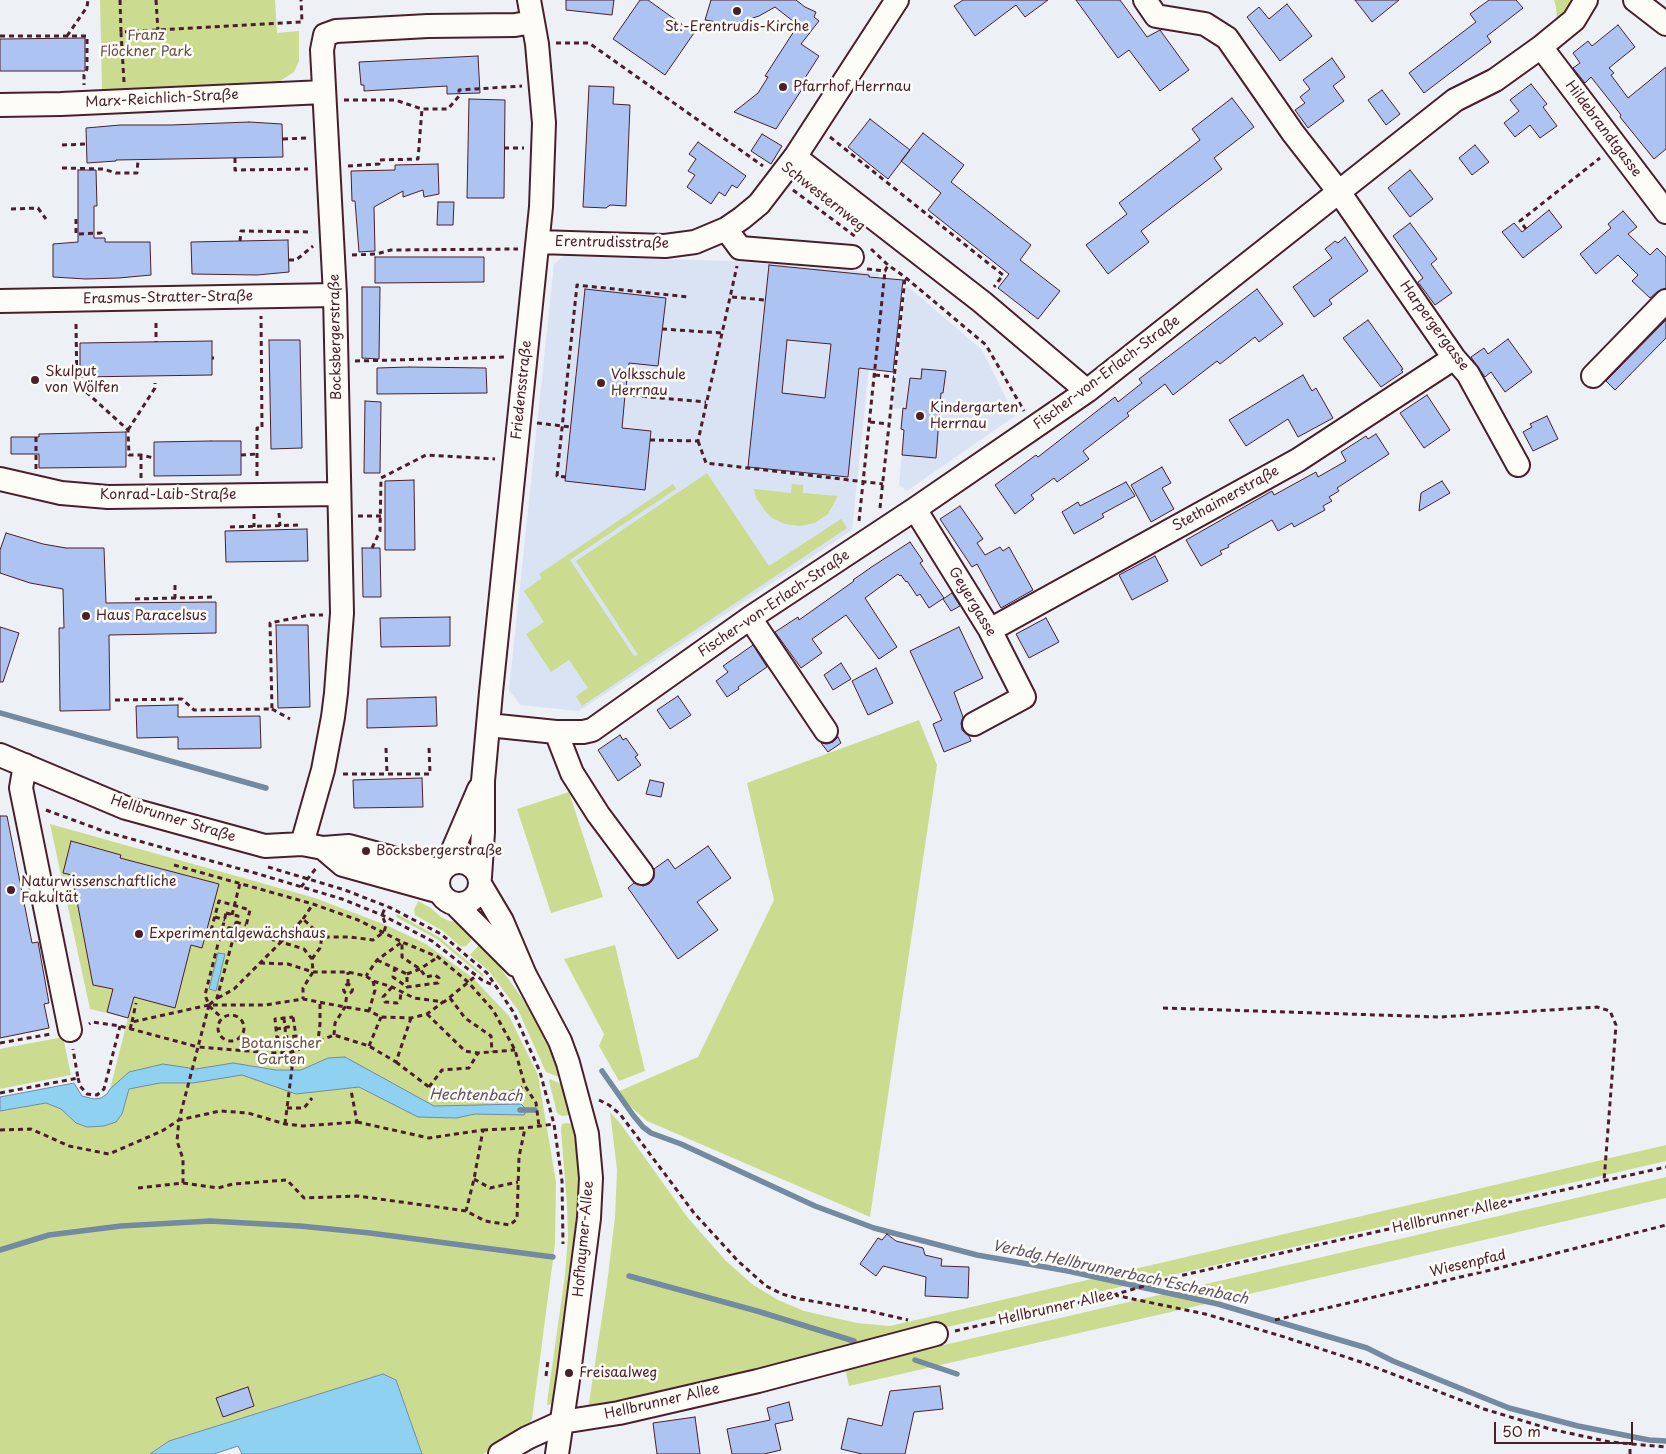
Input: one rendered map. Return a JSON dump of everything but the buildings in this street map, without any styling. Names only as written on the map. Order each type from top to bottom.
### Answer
[{"type":"street","name":"Friedensstraße","points":[[480,881],[484,832],[483,781],[530,245],[544,123],[537,44],[529,0]]},
{"type":"street","name":"Erentrudisstraße","points":[[530,245],[665,246],[695,242],[726,229],[760,204],[779,179],[816,126],[897,0]]},
{"type":"street","name":"Harpergergasse","points":[[1145,0],[1156,16],[1206,24],[1227,38],[1293,133],[1339,192],[1454,358],[1468,374],[1518,466]]},
{"type":"street","name":"Fischer-von-Erlach-Straße","points":[[488,725],[556,732],[592,730],[750,618],[915,509],[1087,391],[1455,100],[1495,80],[1541,47],[1574,20],[1586,0]]},
{"type":"street","points":[[1635,0],[1666,24]]},
{"type":"street","name":"Bocksbergerstraße","points":[[312,846],[336,693],[342,613],[338,494],[333,96],[322,50],[325,35],[336,31],[428,26],[515,25],[533,22]]},
{"type":"street","name":"Hildebrandtgasse","points":[[1541,47],[1666,212]]},
{"type":"street","name":"Marx-Reichlich-Straße","points":[[0,104],[333,96]]},
{"type":"street","points":[[795,157],[982,302],[1087,391]]},
{"type":"street","points":[[726,229],[740,248],[860,248]]},
{"type":"street","name":"Erasmus-Stratter-Straße","points":[[0,301],[335,295]]},
{"type":"street","points":[[1593,376],[1666,301]]},
{"type":"street","name":"Stethaimerstraße","points":[[990,630],[1298,460],[1454,358]]},
{"type":"street","name":"Konrad-Laib-Straße","points":[[0,479],[61,493],[108,497],[338,494]]},
{"type":"street","name":"Geyergasse","points":[[915,509],[990,630],[1024,697],[974,724]]},
{"type":"street","points":[[750,618],[826,731]]},
{"type":"street","points":[[556,732],[572,773],[598,814],[642,873]]},
{"type":"street","name":"Hellbrunner Straße","points":[[0,755],[126,808],[265,846],[312,846]]},
{"type":"street","points":[[25,765],[21,788],[70,1030]]},
{"type":"street","name":"Friedensstraße","points":[[446,884],[483,781]]},
{"type":"street","points":[[312,846],[342,864],[446,884],[463,905],[475,897],[480,881],[477,871],[466,863],[459,862],[446,884]]},
{"type":"street","name":"Hofhaymer-Allee","points":[[480,881],[502,921],[525,975],[549,1018],[568,1063],[583,1116],[590,1156],[589,1218],[557,1454]]},
{"type":"street","name":"Hofhaymer-Allee","points":[[446,884],[525,975]]},
{"type":"street","name":"Hellbrunner Allee","points":[[562,1422],[619,1413],[758,1381],[936,1334]]},
{"type":"street","points":[[500,1454],[527,1438],[562,1422]]},
{"type":"path","points":[[66,36],[87,7],[88,0]]},
{"type":"path","points":[[120,0],[124,89]]},
{"type":"path","points":[[156,0],[158,31]]},
{"type":"path","points":[[122,32],[302,22],[301,0]]},
{"type":"path","points":[[0,36],[87,36],[87,69],[84,75],[84,93]]},
{"type":"path","name":"Schwesternweg","points":[[551,43],[589,43],[779,179],[860,248],[905,277],[986,345],[1032,430]]},
{"type":"path","points":[[333,96],[396,100],[422,109],[448,108],[459,96],[459,90],[525,86]]},
{"type":"path","points":[[346,166],[379,164],[379,160],[418,159],[422,109]]},
{"type":"path","points":[[816,126],[1003,275],[982,302]]},
{"type":"path","points":[[283,139],[309,138]]},
{"type":"path","points":[[62,145],[87,144]]},
{"type":"path","points":[[1526,229],[1520,221],[1616,146]]},
{"type":"path","points":[[504,148],[528,148]]},
{"type":"path","points":[[235,158],[235,170],[310,169]]},
{"type":"path","points":[[62,168],[103,169],[116,173],[137,172],[138,160]]},
{"type":"path","points":[[11,209],[38,208],[46,219]]},
{"type":"path","points":[[76,219],[76,234],[101,233],[101,238]]},
{"type":"path","points":[[240,241],[240,231],[313,232]]},
{"type":"path","points":[[343,255],[376,254],[391,250],[530,245]]},
{"type":"path","points":[[289,260],[296,260],[313,246]]},
{"type":"path","points":[[738,262],[732,297],[698,441],[706,463],[883,484]]},
{"type":"path","points":[[866,542],[858,528],[885,271]]},
{"type":"path","points":[[880,513],[905,277]]},
{"type":"path","points":[[566,477],[557,476],[577,285],[688,297]]},
{"type":"path","points":[[732,297],[766,300]]},
{"type":"path","points":[[258,484],[257,428],[262,428],[260,307]]},
{"type":"path","points":[[156,323],[156,342]]},
{"type":"path","points":[[76,324],[78,360],[76,390]]},
{"type":"path","points":[[662,329],[722,333]]},
{"type":"path","points":[[346,362],[510,357]]},
{"type":"path","points":[[874,375],[894,377]]},
{"type":"path","points":[[154,458],[129,455],[128,430],[154,388],[155,383]]},
{"type":"path","points":[[84,384],[84,390],[128,430]]},
{"type":"path","points":[[614,394],[706,402]]},
{"type":"path","points":[[869,422],[889,424]]},
{"type":"path","points":[[534,423],[571,427]]},
{"type":"path","points":[[36,437],[36,478]]},
{"type":"path","points":[[650,440],[698,441]]},
{"type":"path","points":[[241,454],[257,454]]},
{"type":"path","points":[[141,455],[141,487]]},
{"type":"path","points":[[372,548],[380,532],[381,478],[426,455],[499,459]]},
{"type":"path","points":[[350,516],[386,516]]},
{"type":"path","points":[[230,527],[302,525]]},
{"type":"path","points":[[175,585],[175,598]]},
{"type":"path","points":[[135,599],[214,597]]},
{"type":"path","points":[[272,709],[270,623],[310,615],[342,613]]},
{"type":"path","points":[[115,700],[182,699],[194,710],[272,709],[290,719]]},
{"type":"path","points":[[323,770],[336,773],[430,774],[429,747]]},
{"type":"path","points":[[386,748],[387,774]]},
{"type":"path","points":[[24,803],[106,832],[326,894],[382,915],[432,941],[493,985]]},
{"type":"path","points":[[174,865],[313,904],[358,920],[438,957],[468,982],[493,1010],[515,1050],[526,1086],[536,1103],[540,1126]]},
{"type":"path","points":[[266,867],[345,890],[386,906],[442,934],[486,973],[514,1013],[540,1072],[554,1124],[562,1181],[563,1245]]},
{"type":"path","points":[[232,915],[240,883]]},
{"type":"path","points":[[219,901],[250,910],[242,942],[210,934],[215,917],[219,901]]},
{"type":"path","points":[[183,1183],[183,1159],[177,1141],[179,1120],[209,1005],[217,998],[234,989],[303,919],[313,904]]},
{"type":"path","points":[[303,919],[322,937],[350,937],[373,940],[384,932],[386,925],[382,915],[386,906]]},
{"type":"path","points":[[226,913],[238,916],[234,928],[223,926],[224,920],[226,913]]},
{"type":"path","points":[[215,917],[224,920]]},
{"type":"path","points":[[236,922],[246,925]]},
{"type":"path","points":[[226,938],[229,927]]},
{"type":"path","points":[[244,932],[304,949],[312,959],[313,972],[303,988],[303,999]]},
{"type":"path","points":[[220,936],[205,995],[209,1005],[222,1018]]},
{"type":"path","points":[[312,959],[320,948],[322,937]]},
{"type":"path","points":[[217,998],[233,939]]},
{"type":"path","points":[[366,976],[377,960],[402,942]]},
{"type":"path","points":[[395,967],[393,977],[407,987],[438,983],[440,978],[435,975],[426,977],[420,969],[402,957],[402,942]]},
{"type":"path","points":[[407,974],[420,969],[438,957]]},
{"type":"path","points":[[377,960],[407,974]]},
{"type":"path","points":[[260,963],[288,964],[313,972],[348,972],[366,976],[373,981],[392,987],[414,998],[444,1002]]},
{"type":"path","points":[[334,1035],[335,1023],[345,1007],[347,994],[343,989],[348,984],[348,972]]},
{"type":"path","points":[[407,974],[407,987]]},
{"type":"path","points":[[132,1022],[209,1005],[265,1005],[303,999],[369,1010],[381,1017],[411,1018],[428,1014],[477,975]]},
{"type":"path","points":[[369,1010],[375,990],[373,981]]},
{"type":"path","points":[[392,987],[383,997],[385,1002],[397,1003],[400,1001],[401,992]]},
{"type":"path","points":[[450,998],[465,1018],[491,1036],[492,1052]]},
{"type":"path","points":[[318,1041],[320,1002]]},
{"type":"path","points":[[130,1029],[136,1003]]},
{"type":"path","points":[[1164,1008],[1440,1017],[1597,1007],[1610,1012],[1616,1025],[1604,1181]]},
{"type":"path","points":[[428,1014],[465,1051],[478,1053],[515,1050]]},
{"type":"path","points":[[228,1015],[236,1016],[242,1020],[244,1027],[242,1034],[237,1039],[230,1041],[223,1038],[219,1032],[218,1025],[222,1018],[228,1015]]},
{"type":"path","points":[[293,1017],[296,1036],[278,1038],[275,1019],[284,1018],[293,1017]]},
{"type":"path","points":[[370,1046],[381,1017]]},
{"type":"path","points":[[284,1018],[286,1037]]},
{"type":"path","points":[[396,1062],[411,1018]]},
{"type":"path","points":[[92,1022],[120,1026],[198,1047],[260,1053],[293,1052],[334,1035],[370,1046],[396,1062],[429,1087],[459,1100],[492,1100],[526,1086]]},
{"type":"path","points":[[0,1043],[70,1030],[80,1086],[87,1094],[97,1095],[104,1089],[120,1026]]},
{"type":"path","points":[[276,1028],[294,1026]]},
{"type":"path","points":[[285,1124],[292,1068],[292,1036]]},
{"type":"path","points":[[429,1087],[442,1070],[469,1068],[478,1053]]},
{"type":"path","points":[[0,1093],[78,1078]]},
{"type":"path","points":[[351,1090],[357,1122]]},
{"type":"path","points":[[287,1108],[304,1108],[312,1098]]},
{"type":"path","points":[[597,1098],[620,1114],[694,1213],[738,1261],[766,1286],[800,1300],[868,1311],[908,1320],[924,1325],[936,1334]]},
{"type":"path","points":[[0,1130],[31,1130],[69,1146],[109,1154],[162,1131],[179,1120],[220,1111],[248,1113],[285,1124],[303,1126],[357,1122],[429,1138],[483,1130],[525,1128],[554,1124]]},
{"type":"path","points":[[138,1188],[183,1183],[218,1188],[232,1184],[287,1180],[304,1198],[358,1196],[466,1211],[485,1222],[510,1225],[517,1219],[519,1157],[525,1128]]},
{"type":"path","points":[[466,1211],[483,1130]]},
{"type":"path","name":"Hellbrunner Allee","points":[[936,1334],[994,1323],[1113,1295],[1179,1276],[1666,1167]]},
{"type":"path","points":[[474,1180],[490,1188],[518,1182]]},
{"type":"path","name":"Wiesenpfad","points":[[1275,1320],[1495,1269],[1666,1225]]},
{"type":"path","points":[[1113,1295],[1191,1310],[1278,1335],[1357,1361],[1458,1400],[1525,1422],[1590,1439],[1666,1447]]},
{"type":"path","points":[[546,1377],[548,1358]]},
{"type":"path","points":[[1630,1444],[1630,1454]]},
{"type":"shaded area","points":[[564,256],[731,261],[879,273],[852,530],[579,711],[520,705],[509,690],[554,264]]},
{"type":"shaded area","points":[[906,285],[982,350],[1015,416],[907,491],[899,485],[904,430],[901,429],[903,409],[893,408]]},
{"type":"green space","name":"Franz Flöckner Park","points":[[100,0],[275,0],[277,33],[299,31],[299,61],[294,72],[280,81],[102,90]]},
{"type":"green space","points":[[1554,0],[1574,0],[1573,8],[1557,21],[1556,7]]},
{"type":"green space","points":[[707,473],[769,566],[841,519],[847,528],[582,706],[576,696],[588,688],[569,660],[551,672],[526,634],[544,622],[524,591],[542,578],[539,574],[673,484],[676,489],[570,560],[634,656],[638,655],[576,561]]},
{"type":"green space","points":[[792,484],[803,485],[803,493],[838,496],[828,514],[815,523],[800,526],[785,524],[772,518],[766,512],[756,498],[754,489],[791,493]]},
{"type":"green space","points":[[919,720],[937,765],[870,1217],[647,1121],[615,1093],[698,1057],[774,900],[747,783]]},
{"type":"green space","points":[[569,792],[603,897],[551,913],[517,809]]},
{"type":"green space","name":"Botanischer Garten","points":[[50,824],[315,898],[386,925],[426,944],[473,978],[509,1016],[538,1075],[556,1182],[555,1244],[532,1419],[528,1426],[483,1454],[422,1454],[396,1380],[383,1374],[169,1441],[150,1454],[0,1454],[0,1111],[46,1103],[61,1109],[76,1123],[126,1099],[110,1089],[128,1018],[90,1009]]},
{"type":"green space","points":[[418,901],[449,921],[462,922],[474,934],[470,942],[466,946],[461,947],[443,931],[415,915],[414,910]]},
{"type":"green space","points":[[397,914],[439,937],[484,975],[483,977],[437,939],[396,917]]},
{"type":"green space","points":[[479,945],[484,945],[539,1025],[561,1078],[546,1072],[518,1010],[489,971],[470,955]]},
{"type":"green space","points":[[615,945],[645,1071],[619,1081],[599,1046],[604,1034],[564,959]]},
{"type":"green space","points":[[63,1037],[71,1075],[0,1089],[0,1049]]},
{"type":"green space","points":[[550,1079],[564,1085],[571,1111],[569,1115],[562,1116],[557,1113]]},
{"type":"green space","points":[[610,1112],[620,1123],[688,1218],[726,1261],[752,1284],[778,1300],[804,1311],[857,1323],[890,1326],[1666,1145],[1666,1161],[856,1348],[587,1416],[615,1217],[617,1170]]},
{"type":"green space","points":[[568,1123],[575,1126],[580,1177],[577,1236],[553,1404],[547,1405],[565,1275],[568,1237],[561,1130],[562,1124]]},
{"type":"green space","points":[[1666,1177],[1666,1198],[849,1386],[845,1368]]},
{"type":"water","points":[[218,953],[225,954],[216,991],[209,989]]},
{"type":"water","points":[[345,1057],[434,1106],[521,1104],[527,1110],[524,1115],[475,1114],[456,1118],[418,1117],[359,1087],[296,1094],[242,1075],[193,1083],[160,1083],[129,1089],[122,1114],[116,1122],[104,1126],[87,1127],[76,1123],[61,1109],[46,1103],[0,1111],[0,1097],[74,1083],[82,1096],[94,1099],[101,1098],[129,1072],[163,1064],[196,1069],[233,1063],[276,1070],[301,1070],[328,1058]]},
{"type":"water","points":[[383,1374],[396,1380],[422,1454],[242,1454],[238,1446],[214,1454],[150,1454],[169,1441]]},
{"type":"waterway","name":"Verbdg.Hellbrunnerbach Eschenbach","points":[[0,713],[266,788]]},
{"type":"waterway","name":"Verbdg.Hellbrunnerbach Eschenbach","points":[[602,1071],[633,1115],[651,1133],[681,1144],[815,1206],[874,1228],[977,1255],[1068,1271],[1218,1304],[1367,1348],[1393,1361],[1509,1408],[1578,1426],[1649,1440],[1666,1441]]},
{"type":"waterway","name":"Hechtenbach","points":[[520,1110],[535,1110]]},
{"type":"waterway","name":"Hechtenbach","points":[[0,1250],[49,1235],[121,1226],[210,1221],[300,1226],[370,1233],[553,1257]]},
{"type":"waterway","name":"Hechtenbach","points":[[629,1276],[757,1311],[854,1341]]},
{"type":"waterway","name":"Hechtenbach","points":[[915,1360],[957,1374]]},
{"type":"place","name":"St.-Erentrudis-Kirche","points":[[737,11]]},
{"type":"place","name":"Pfarrhof Herrnau","points":[[783,87]]},
{"type":"place","name":"Skulput von Wölfen","points":[[35,380]]},
{"type":"place","name":"Volksschule Herrnau","points":[[601,383]]},
{"type":"place","name":"Kindergarten Herrnau","points":[[920,416]]},
{"type":"place","name":"Haus Paracelsus","points":[[86,616]]},
{"type":"place","name":"Bocksbergerstraße","points":[[366,851]]},
{"type":"place","name":"Naturwissenschaftliche Fakultät","points":[[11,890]]},
{"type":"place","name":"Experimentalgewächshaus","points":[[139,934]]},
{"type":"place","name":"Freisaalweg","points":[[569,1373]]}]
